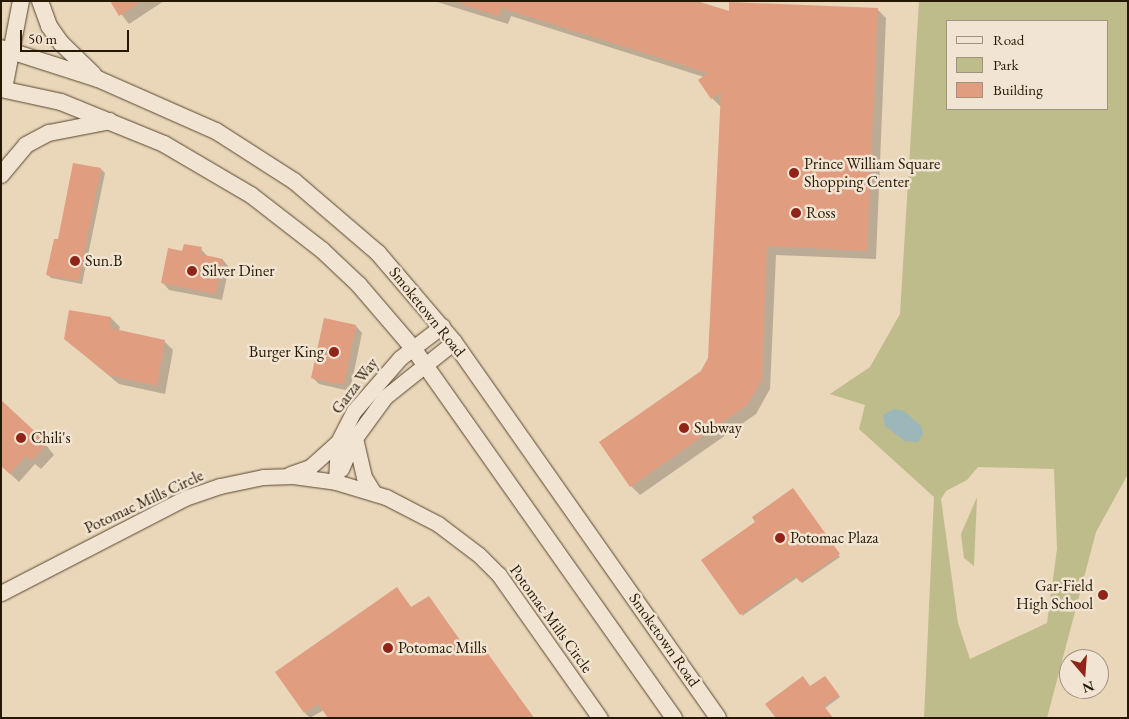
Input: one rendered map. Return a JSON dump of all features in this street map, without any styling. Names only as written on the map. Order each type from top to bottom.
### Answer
[{"type":"main road","points":[[2,93],[6,49],[21,1]]},
{"type":"main road","points":[[40,1],[49,26],[61,43],[98,79]]},
{"type":"main road","name":"Smoketown Road","points":[[6,49],[98,79],[208,127],[294,181],[378,253],[454,342],[718,718]]},
{"type":"main road","name":"Smoketown Road","points":[[2,93],[61,102],[113,121],[208,168],[291,224],[359,285],[425,364],[674,718]]},
{"type":"main road","points":[[1,175],[26,145],[48,133],[113,121]]},
{"type":"street","name":"Garza Way","points":[[336,482],[338,442],[369,391],[413,348],[442,326]]},
{"type":"street","name":"Garza Way","points":[[336,482],[355,438],[385,397],[454,342]]},
{"type":"street","points":[[355,438],[364,476],[374,493]]},
{"type":"street","points":[[281,476],[310,467],[338,442]]},
{"type":"street","name":"Potomac Mills Circle","points":[[1,593],[185,498],[220,486],[263,477],[281,476],[336,482],[374,493],[438,524],[479,555],[499,575],[600,718]]},
{"type":"green space","points":[[919,1],[1128,1],[1128,474],[1096,532],[1065,649],[1059,649],[1059,672],[1047,718],[924,718],[934,497],[859,429],[865,405],[830,394],[870,367],[900,314]],"holes":[[[978,467],[1054,469],[1057,549],[1047,623],[970,659],[958,623],[941,499],[946,491],[967,480]]]},
{"type":"green space","points":[[977,497],[974,566],[964,558],[961,534]]},
{"type":"water","points":[[894,409],[904,411],[921,426],[923,434],[918,442],[905,441],[885,426],[883,415]]},
{"type":"building","points":[[110,1],[142,1],[119,16]]},
{"type":"building","name":"Prince William Square Shopping Center","points":[[461,1],[697,1],[729,11],[729,2],[878,8],[867,251],[767,246],[762,380],[747,405],[630,487],[599,442],[701,371],[708,358],[721,92],[711,99],[698,80],[708,73],[502,8],[499,16],[461,4]]},
{"type":"building","points":[[73,163],[101,168],[79,281],[46,275],[54,239],[58,239]]},
{"type":"building","name":"Silver Diner","points":[[184,244],[202,247],[200,254],[223,259],[216,294],[161,283],[168,248],[182,251]]},
{"type":"building","points":[[69,310],[111,317],[110,328],[165,340],[157,386],[109,375],[64,339]]},
{"type":"building","name":"Burger King","points":[[324,318],[356,325],[344,385],[311,378]]},
{"type":"building","name":"Chili's","points":[[1,400],[41,437],[39,439],[46,445],[31,461],[26,456],[10,474],[1,466]]},
{"type":"building","name":"Potomac Plaza","points":[[793,488],[840,554],[800,582],[795,576],[740,615],[701,560],[755,522],[752,517]]},
{"type":"building","name":"Potomac Mills","points":[[397,587],[411,607],[429,596],[469,653],[481,644],[534,718],[328,718],[318,704],[304,713],[275,672]]},
{"type":"building","points":[[803,676],[810,686],[825,676],[839,695],[824,706],[833,718],[776,718],[765,704]]},
{"type":"place","name":"Prince William Square Shopping Center","points":[[794,173]]},
{"type":"place","name":"Ross","points":[[796,213]]},
{"type":"place","name":"Sun.B","points":[[75,261]]},
{"type":"place","name":"Silver Diner","points":[[192,271]]},
{"type":"place","name":"Burger King","points":[[334,352]]},
{"type":"place","name":"Subway","points":[[684,428]]},
{"type":"place","name":"Chili's","points":[[21,438]]},
{"type":"place","name":"Potomac Plaza","points":[[780,538]]},
{"type":"place","name":"Gar-Field High School","points":[[1103,595]]},
{"type":"place","name":"Potomac Mills","points":[[388,648]]}]
